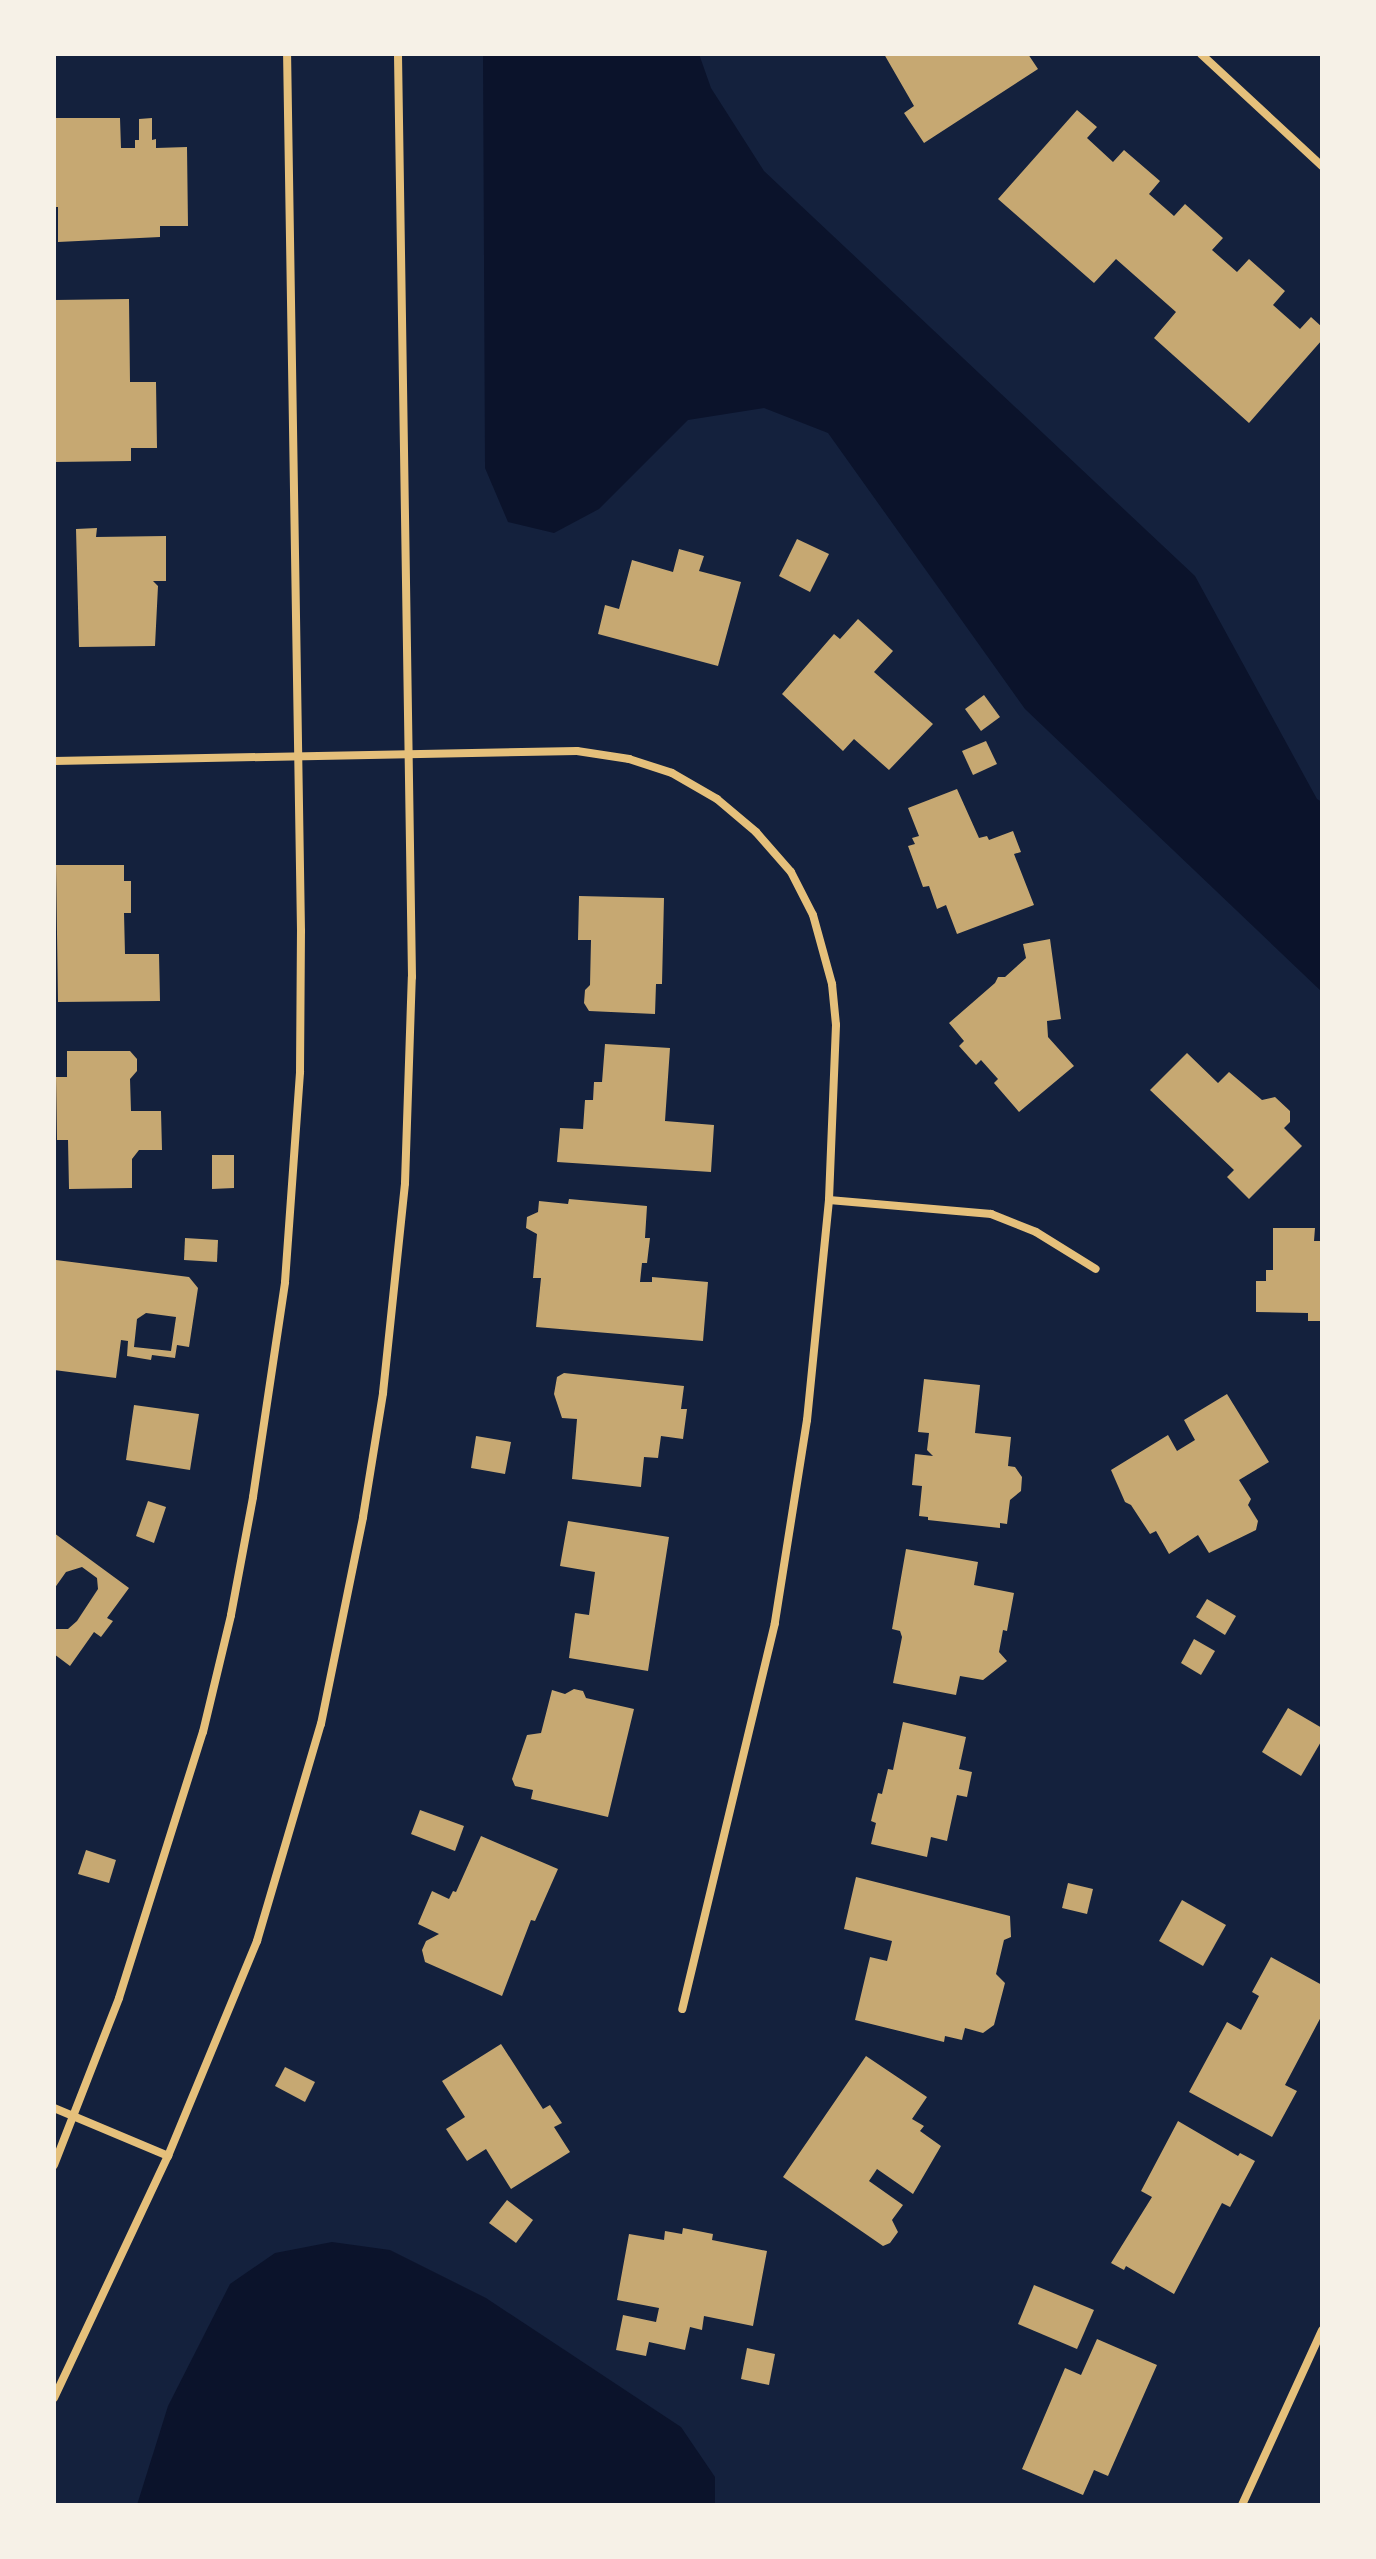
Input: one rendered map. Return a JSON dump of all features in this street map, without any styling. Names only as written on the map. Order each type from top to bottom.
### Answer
[{"type":"street","points":[[54,2165],[129,1970],[203,1732],[231,1615],[258,1466],[285,1282],[300,1072],[287,54]]},
{"type":"street","points":[[54,2398],[168,2156],[257,1941],[321,1724],[363,1517],[383,1393],[405,1183],[412,977],[398,54]]},
{"type":"street","points":[[1201,54],[1322,166]]},
{"type":"street","points":[[54,761],[577,751],[629,759],[672,773],[717,799],[756,832],[791,872],[813,915],[832,984],[836,1025],[829,1200],[807,1420],[775,1623],[682,2009]]},
{"type":"street","points":[[829,1200],[991,1214],[1036,1232],[1096,1269]]},
{"type":"street","points":[[54,2108],[168,2156]]},
{"type":"street","points":[[1242,2505],[1322,2330]]},
{"type":"water","points":[[483,54],[699,54],[711,88],[764,171],[1195,576],[1317,799],[1322,802],[1322,992],[1025,709],[828,433],[764,408],[688,420],[599,509],[554,533],[508,522],[485,468]]},
{"type":"water","points":[[332,2242],[390,2250],[486,2298],[681,2427],[715,2477],[715,2505],[137,2505],[168,2406],[230,2284],[275,2253]]},
{"type":"building","points":[[884,54],[1028,54],[1038,69],[924,143],[904,113],[914,106]]},
{"type":"building","points":[[1077,110],[1097,127],[1087,138],[1113,162],[1124,150],[1160,181],[1149,194],[1174,216],[1185,204],[1223,238],[1212,250],[1237,272],[1249,259],[1285,291],[1273,305],[1300,329],[1311,317],[1322,327],[1322,340],[1249,423],[1154,338],[1176,312],[1116,259],[1094,283],[998,199]]},
{"type":"building","points":[[56,118],[120,118],[121,148],[135,148],[135,140],[139,140],[139,119],[152,118],[152,140],[156,139],[156,148],[187,147],[188,226],[160,226],[160,237],[58,242],[58,207],[54,207]]},
{"type":"building","points":[[129,299],[130,382],[156,382],[157,448],[131,448],[131,461],[54,462],[54,300]]},
{"type":"building","points":[[97,528],[96,537],[166,536],[166,581],[153,581],[158,586],[155,646],[79,647],[76,529]]},
{"type":"building","points":[[797,539],[829,554],[810,592],[779,576]]},
{"type":"building","points":[[679,549],[704,556],[699,571],[741,582],[718,666],[598,634],[605,605],[619,609],[632,560],[673,572]]},
{"type":"building","points":[[858,619],[893,651],[874,672],[933,724],[889,770],[854,739],[843,751],[782,694],[834,634],[840,639]]},
{"type":"building","points":[[984,695],[1000,717],[981,731],[965,709]]},
{"type":"building","points":[[986,741],[997,764],[973,775],[962,751]]},
{"type":"building","points":[[957,789],[979,838],[987,836],[989,840],[1013,831],[1021,852],[1014,854],[1034,905],[957,934],[946,905],[937,909],[929,886],[923,887],[908,846],[915,844],[912,838],[919,836],[908,808]]},
{"type":"building","points":[[56,865],[124,865],[124,881],[131,881],[131,913],[124,913],[125,954],[159,954],[160,1001],[58,1002]]},
{"type":"building","points":[[579,896],[664,898],[662,984],[656,984],[655,1014],[589,1011],[584,1003],[585,990],[590,985],[591,940],[578,940]]},
{"type":"building","points":[[1050,939],[1061,1019],[1047,1021],[1048,1037],[1074,1066],[1019,1112],[994,1083],[998,1079],[981,1060],[976,1065],[959,1046],[964,1041],[949,1023],[998,977],[1005,977],[1026,958],[1023,944]]},
{"type":"building","points":[[605,1044],[670,1048],[665,1121],[714,1125],[711,1172],[557,1162],[560,1128],[583,1129],[585,1100],[593,1100],[594,1082],[602,1082]]},
{"type":"building","points":[[67,1051],[130,1051],[137,1059],[137,1071],[130,1079],[131,1111],[161,1111],[162,1150],[139,1150],[132,1159],[132,1188],[69,1189],[68,1140],[57,1140],[56,1077],[67,1077]]},
{"type":"building","points":[[1187,1053],[1218,1083],[1229,1072],[1262,1100],[1275,1097],[1290,1111],[1290,1122],[1284,1128],[1302,1146],[1249,1199],[1227,1177],[1234,1170],[1150,1090]]},
{"type":"building","points":[[212,1155],[234,1155],[234,1188],[212,1189]]},
{"type":"building","points":[[569,1199],[647,1206],[645,1238],[650,1238],[647,1263],[642,1263],[640,1282],[652,1282],[652,1277],[708,1282],[703,1341],[536,1327],[541,1278],[533,1278],[537,1234],[526,1228],[527,1217],[538,1212],[539,1201],[568,1204]]},
{"type":"building","points":[[1273,1228],[1315,1228],[1314,1241],[1322,1241],[1322,1321],[1308,1321],[1308,1313],[1256,1312],[1256,1281],[1266,1281],[1266,1270],[1273,1270]]},
{"type":"building","points":[[185,1238],[218,1240],[217,1262],[184,1260]]},
{"type":"building","points":[[56,1260],[189,1277],[198,1288],[189,1347],[177,1345],[175,1358],[152,1355],[151,1360],[127,1356],[128,1341],[121,1340],[116,1378],[54,1370]],"holes":[[[146,1313],[176,1317],[171,1351],[134,1347],[137,1319]]]},
{"type":"building","points":[[564,1373],[684,1386],[681,1409],[687,1409],[683,1439],[661,1436],[658,1458],[644,1457],[641,1487],[572,1479],[577,1419],[562,1418],[554,1394],[557,1377]]},
{"type":"building","points":[[924,1379],[980,1385],[975,1433],[1011,1437],[1008,1466],[1015,1467],[1022,1477],[1021,1491],[1010,1500],[1007,1524],[1000,1523],[1000,1528],[928,1520],[928,1517],[919,1516],[922,1486],[912,1485],[915,1454],[933,1456],[927,1450],[929,1433],[918,1432]]},
{"type":"building","points":[[1227,1394],[1269,1462],[1239,1480],[1251,1499],[1248,1505],[1258,1521],[1256,1530],[1209,1553],[1198,1535],[1169,1554],[1156,1531],[1150,1534],[1131,1505],[1125,1502],[1111,1470],[1168,1435],[1177,1451],[1195,1440],[1184,1420]]},
{"type":"building","points":[[134,1405],[199,1414],[190,1470],[126,1460]]},
{"type":"building","points":[[476,1436],[511,1442],[505,1474],[471,1468]]},
{"type":"building","points":[[148,1501],[166,1507],[154,1543],[136,1536]]},
{"type":"building","points":[[568,1521],[669,1537],[648,1671],[569,1658],[575,1613],[589,1615],[595,1572],[560,1566]]},
{"type":"building","points":[[54,1533],[129,1588],[107,1618],[113,1621],[101,1637],[94,1632],[70,1666],[54,1654],[54,1629],[68,1629],[77,1621],[98,1589],[97,1578],[82,1567],[66,1572],[54,1589]]},
{"type":"building","points":[[906,1549],[978,1562],[974,1585],[1014,1593],[1007,1631],[1003,1630],[999,1652],[1007,1661],[983,1680],[960,1676],[956,1695],[893,1683],[902,1637],[900,1631],[892,1629]]},
{"type":"building","points":[[1207,1599],[1236,1616],[1225,1635],[1196,1617]]},
{"type":"building","points":[[1194,1639],[1215,1651],[1201,1675],[1181,1663]]},
{"type":"building","points":[[574,1689],[583,1691],[586,1698],[634,1709],[608,1817],[531,1799],[533,1790],[515,1786],[512,1779],[527,1735],[541,1733],[552,1690],[565,1694]]},
{"type":"building","points":[[1288,1708],[1322,1728],[1322,1740],[1301,1776],[1262,1752]]},
{"type":"building","points":[[903,1722],[966,1737],[959,1769],[972,1772],[967,1797],[957,1795],[947,1841],[931,1837],[927,1857],[871,1844],[876,1823],[871,1821],[878,1793],[882,1794],[888,1769],[893,1770]]},
{"type":"building","points":[[420,1810],[464,1826],[455,1851],[411,1834]]},
{"type":"building","points":[[481,1836],[558,1869],[535,1921],[531,1920],[502,1996],[425,1962],[422,1950],[426,1941],[439,1934],[418,1924],[432,1891],[449,1899],[453,1891],[456,1892]]},
{"type":"building","points":[[86,1850],[116,1860],[109,1883],[78,1874]]},
{"type":"building","points":[[856,1877],[1010,1916],[1011,1937],[1004,1940],[996,1974],[1005,1983],[994,2025],[983,2033],[965,2028],[962,2040],[945,2036],[944,2042],[855,2020],[870,1957],[887,1961],[892,1941],[844,1929]]},
{"type":"building","points":[[1068,1883],[1093,1889],[1087,1914],[1062,1908]]},
{"type":"building","points":[[1182,1900],[1226,1925],[1203,1966],[1159,1941]]},
{"type":"building","points":[[1271,1957],[1322,1985],[1322,2015],[1285,2085],[1297,2091],[1272,2137],[1189,2092],[1227,2022],[1241,2030],[1259,1996],[1252,1992]]},
{"type":"building","points":[[501,2044],[543,2109],[550,2105],[562,2123],[554,2127],[570,2152],[511,2189],[486,2149],[467,2161],[446,2129],[465,2117],[442,2081]]},
{"type":"building","points":[[866,2056],[927,2097],[912,2119],[924,2126],[920,2131],[941,2146],[913,2194],[877,2169],[869,2181],[903,2205],[892,2220],[898,2232],[890,2243],[883,2246],[783,2177]]},
{"type":"building","points":[[285,2067],[315,2082],[305,2102],[275,2086]]},
{"type":"building","points":[[1178,2121],[1238,2156],[1240,2153],[1255,2161],[1230,2207],[1222,2203],[1174,2294],[1126,2266],[1124,2270],[1111,2263],[1152,2197],[1141,2191]]},
{"type":"building","points":[[507,2200],[533,2220],[516,2243],[489,2223]]},
{"type":"building","points":[[683,2228],[713,2234],[712,2240],[767,2251],[753,2326],[704,2316],[702,2330],[690,2327],[685,2350],[649,2342],[646,2356],[616,2350],[623,2315],[656,2322],[659,2308],[617,2300],[629,2234],[664,2240],[665,2231],[682,2234]]},
{"type":"building","points":[[1034,2285],[1094,2310],[1077,2349],[1018,2324]]},
{"type":"building","points":[[1097,2339],[1157,2365],[1108,2476],[1094,2470],[1083,2495],[1022,2469],[1065,2368],[1081,2375]]},
{"type":"building","points":[[747,2348],[775,2354],[769,2385],[741,2379]]}]
